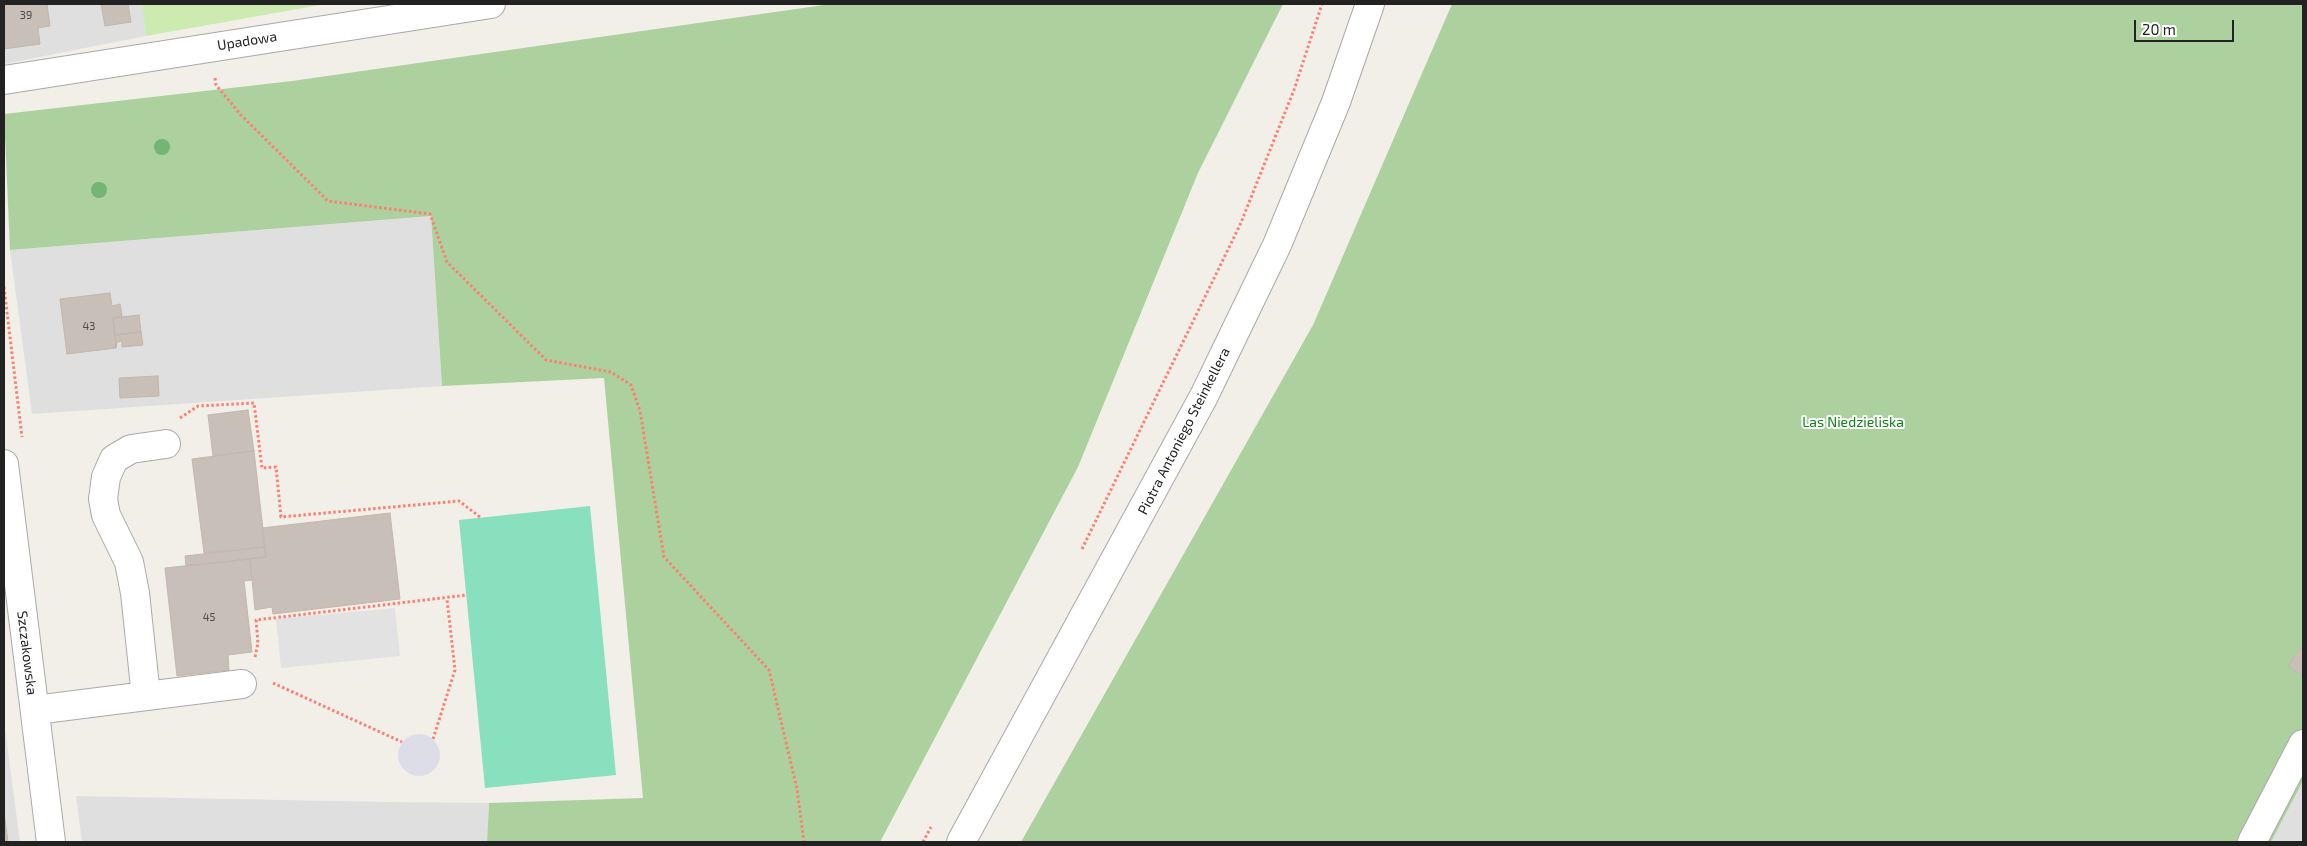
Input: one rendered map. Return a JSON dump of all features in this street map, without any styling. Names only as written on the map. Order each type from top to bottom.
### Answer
[{"type":"street","name":"Upadowa","points":[[4,80],[424,9],[491,4]]},
{"type":"street","name":"Piotra Antoniego Steinkellera","points":[[961,842],[1146,505],[1208,387],[1277,245],[1336,102],[1370,4]]},
{"type":"street","points":[[146,696],[129,562],[106,515],[103,499],[106,477],[114,459],[131,449],[169,433]]},
{"type":"street","name":"Szczakowska","points":[[4,464],[52,842]]},
{"type":"street","points":[[34,710],[242,684]]},
{"type":"street","points":[[2252,842],[2303,744]]},
{"type":"path","points":[[1082,550],[1240,225],[1294,90],[1322,4]]},
{"type":"path","points":[[213,46],[216,85],[242,115],[328,201],[430,214],[447,262],[546,360],[611,372],[631,385],[640,411],[664,557],[769,670],[797,789],[804,842]]},
{"type":"path","points":[[169,433],[198,406],[254,403],[262,468],[276,466],[281,516],[459,501],[480,517]]},
{"type":"path","points":[[265,618],[467,596]]},
{"type":"path","points":[[433,739],[454,670],[447,598]]},
{"type":"path","points":[[270,682],[402,742]]},
{"type":"path","points":[[923,842],[932,825]]},
{"type":"shaded area","points":[[4,4],[142,4],[146,36],[4,64]]},
{"type":"shaded area","points":[[431,216],[442,386],[32,414],[10,250]]},
{"type":"shaded area","points":[[395,608],[400,656],[281,668],[276,619]]},
{"type":"shaded area","points":[[4,722],[20,842],[4,842]]},
{"type":"shaded area","points":[[415,734],[423,734],[434,740],[440,755],[434,770],[423,776],[415,776],[404,770],[398,759],[398,751],[404,740]]},
{"type":"shaded area","points":[[2303,781],[2303,842],[2271,842]]},
{"type":"shaded area","points":[[76,796],[489,803],[487,842],[82,842]]},
{"type":"green space","points":[[142,4],[326,4],[146,36]]},
{"type":"green space","points":[[831,4],[1283,4],[1198,173],[1078,467],[880,842],[487,842],[489,803],[643,798],[604,378],[442,386],[431,216],[10,250],[4,114],[292,81]]},
{"type":"green space","name":"Las Niedzieliska","points":[[1452,4],[2303,4],[2303,781],[2271,842],[1021,842],[1313,325]]},
{"type":"green space","points":[[590,506],[616,775],[485,788],[459,520]]},
{"type":"building","points":[[4,4],[47,4],[50,26],[38,28],[40,44],[4,49]]},
{"type":"building","points":[[101,4],[128,4],[131,22],[105,26]]},
{"type":"building","points":[[110,293],[112,306],[120,304],[122,316],[113,318],[116,348],[67,354],[60,299]]},
{"type":"building","points":[[139,315],[141,332],[115,335],[113,318]]},
{"type":"building","points":[[141,332],[143,345],[122,347],[122,341],[117,342],[116,348],[115,335]]},
{"type":"building","points":[[158,376],[159,396],[120,398],[119,378]]},
{"type":"building","points":[[248,410],[254,451],[213,456],[208,415]]},
{"type":"building","points":[[254,451],[265,547],[204,553],[192,459]]},
{"type":"building","points":[[390,513],[400,599],[273,614],[272,607],[255,610],[250,559],[266,557],[262,528]]},
{"type":"building","points":[[265,547],[266,557],[186,566],[185,556]]},
{"type":"building","points":[[250,559],[252,580],[244,581],[252,652],[228,655],[229,670],[177,676],[165,568]]},
{"type":"building","points":[[2303,645],[2303,676],[2288,666]]},
{"type":"building","points":[[4,812],[8,842],[4,842]]}]
